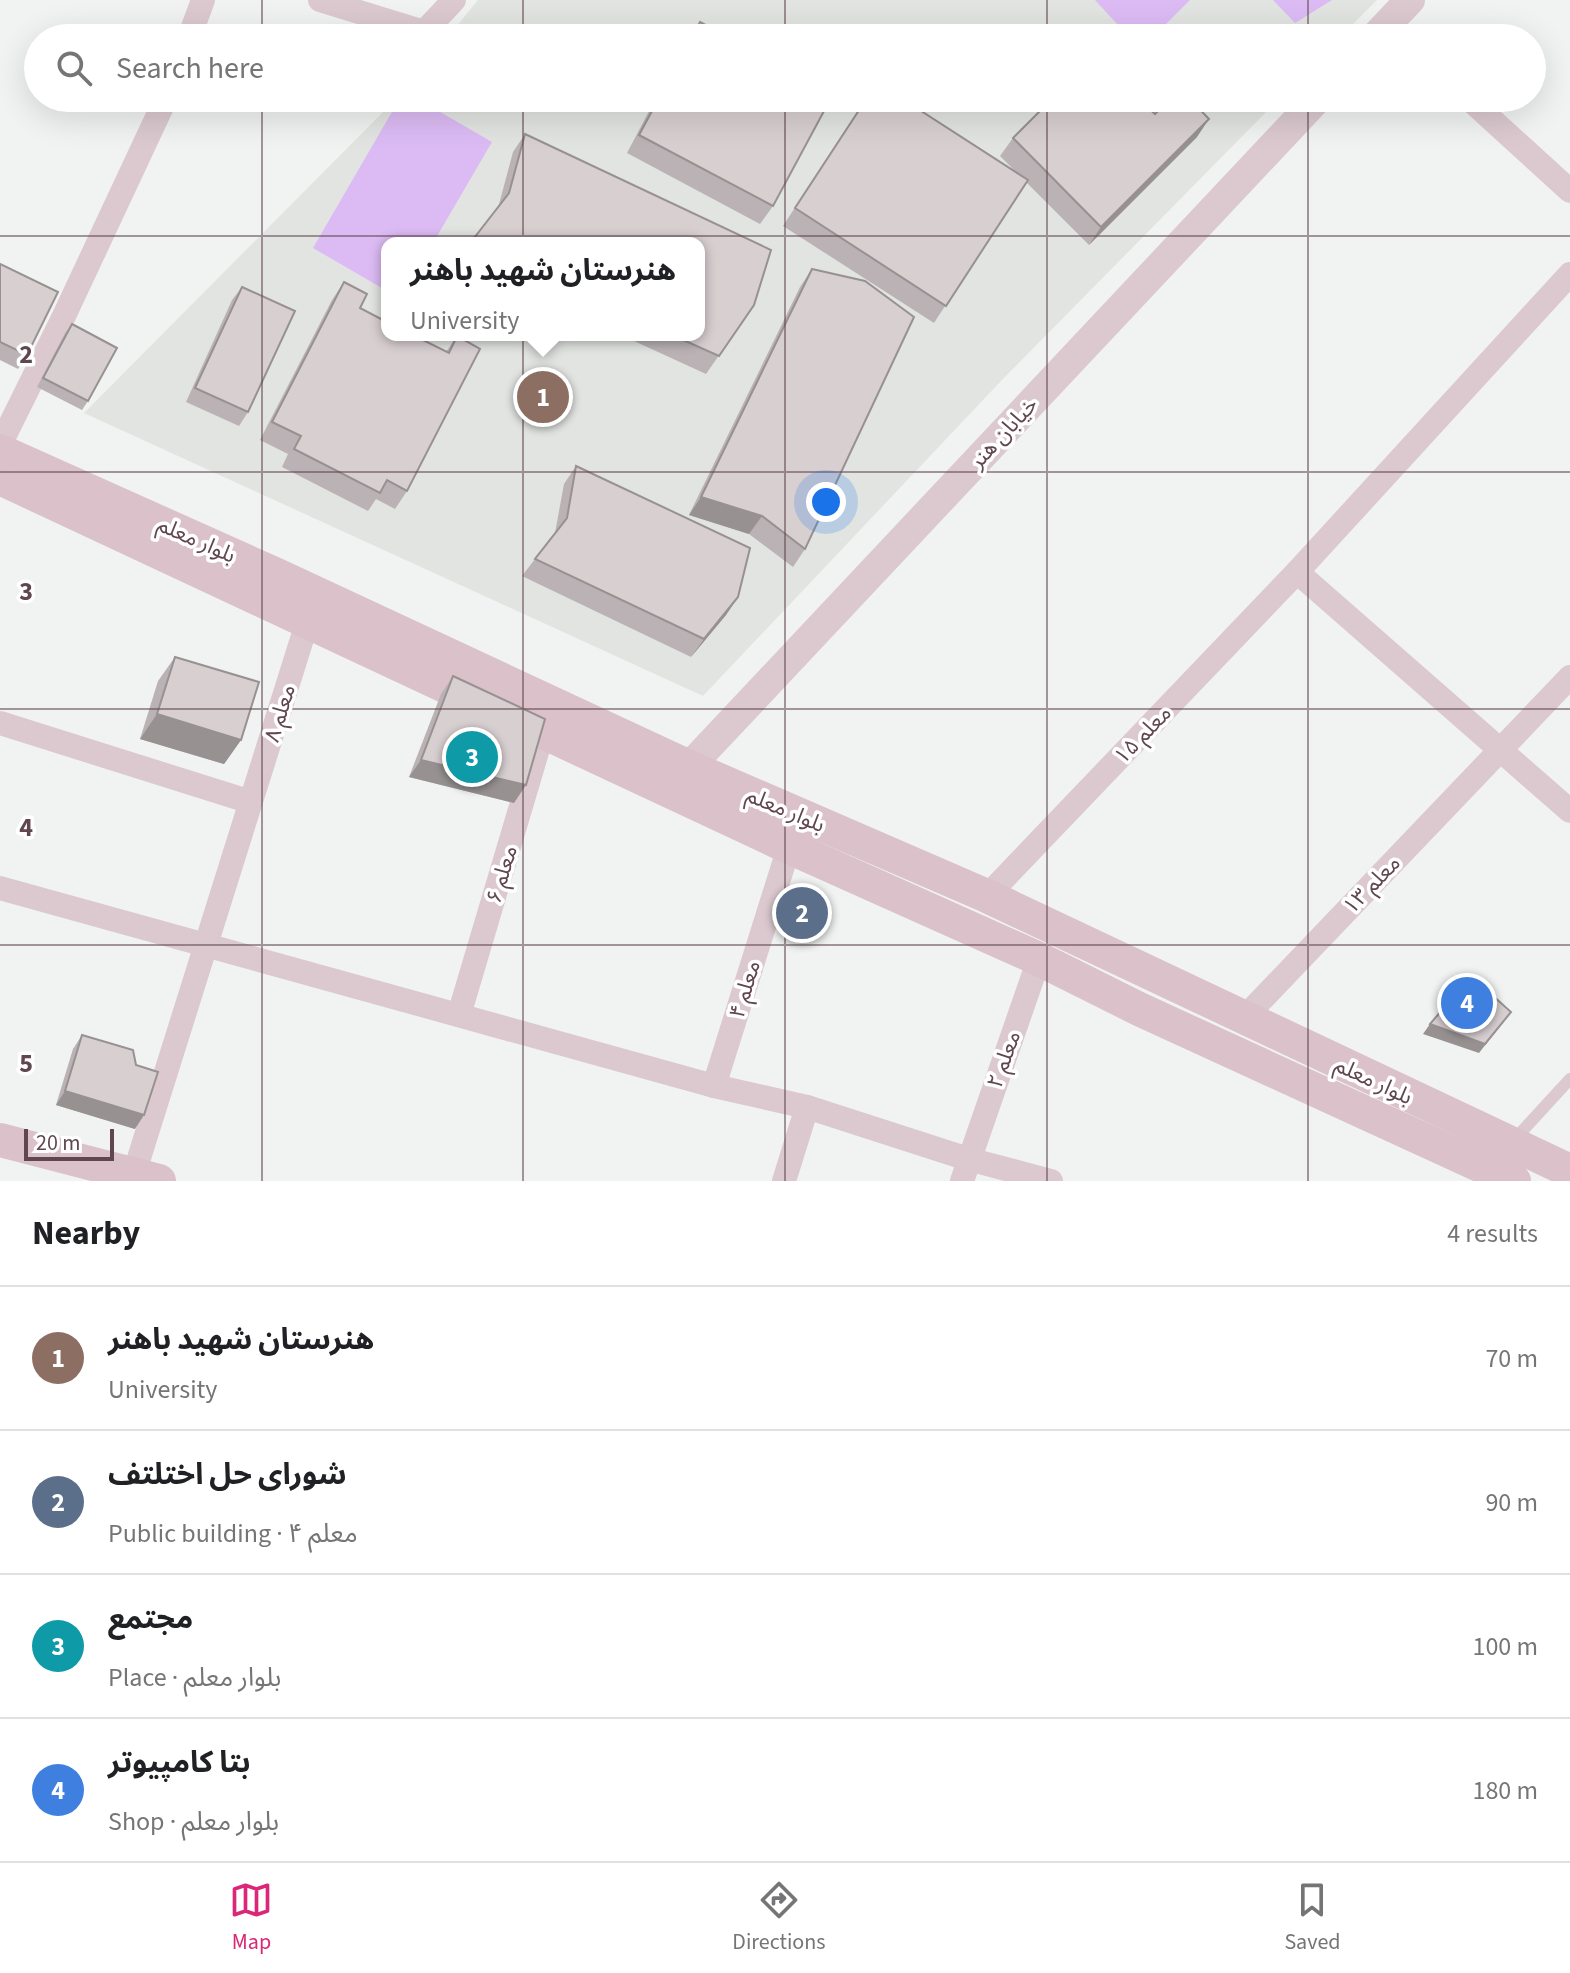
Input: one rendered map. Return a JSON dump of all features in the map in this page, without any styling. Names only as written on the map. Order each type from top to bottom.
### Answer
[{"type":"main road","name":"بلوار معلم","points":[[0,448],[689,767],[987,896],[1570,1171]]},
{"type":"main road","name":"بلوار معلم","points":[[0,478],[1514,1181]]},
{"type":"main road","points":[[0,1140],[147,1178]]},
{"type":"street","points":[[194,24],[203,0]]},
{"type":"street","points":[[320,0],[398,24]]},
{"type":"street","points":[[432,24],[454,0]]},
{"type":"street","points":[[1394,24],[1410,0]]},
{"type":"street","points":[[0,448],[159,112]]},
{"type":"street","name":"خیابان هنر","points":[[689,767],[1305,112]]},
{"type":"street","points":[[1483,112],[1570,191]]},
{"type":"street","name":"معلم ۱۵","points":[[987,896],[1297,572],[1570,274]]},
{"type":"street","points":[[1297,572],[1570,811]]},
{"type":"street","name":"معلم ۸","points":[[147,1178],[207,945],[307,623]]},
{"type":"street","name":"معلم ۱۳","points":[[1243,1019],[1570,677]]},
{"type":"street","points":[[0,723],[251,802]]},
{"type":"street","name":"معلم ۶","points":[[459,1015],[543,732]]},
{"type":"street","name":"معلم ۴","points":[[714,1086],[789,847]]},
{"type":"street","points":[[0,888],[714,1086],[807,1107],[965,1170],[1051,1181]]},
{"type":"street","name":"معلم ۲","points":[[965,1170],[1039,959]]},
{"type":"street","points":[[784,1181],[807,1107]]},
{"type":"lane","points":[[1510,1144],[1570,1079]]},
{"type":"shaded area","points":[[478,0],[1377,0],[1353,24],[458,24]]},
{"type":"shaded area","points":[[1095,0],[1190,0],[1166,24],[1117,24]]},
{"type":"shaded area","points":[[1273,0],[1332,0],[1295,23]]},
{"type":"shaded area","points":[[383,112],[1266,112],[1001,381],[703,696],[84,413]]},
{"type":"shaded area","points":[[392,112],[440,112],[492,142],[437,237],[381,237],[381,288],[313,248]]},
{"type":"building","points":[[651,112],[823,112],[773,206],[639,135]]},
{"type":"building","points":[[858,112],[923,112],[1028,180],[946,306],[795,208]]},
{"type":"building","points":[[1039,112],[1202,112],[1209,119],[1101,227],[1013,138]]},
{"type":"building","points":[[525,134],[771,250],[754,305],[719,356],[685,341],[705,341],[705,237],[475,237],[509,193]]},
{"type":"building","points":[[0,264],[58,292],[27,355],[0,342]]},
{"type":"building","points":[[812,269],[865,281],[914,317],[805,549],[762,516],[701,497]]},
{"type":"building","points":[[344,282],[367,294],[360,308],[381,319],[381,341],[425,341],[449,353],[455,341],[466,341],[480,349],[407,491],[387,480],[380,493],[294,449],[301,436],[272,422]]},
{"type":"building","points":[[242,287],[295,311],[248,412],[195,388]]},
{"type":"building","points":[[72,324],[117,348],[88,401],[43,378]]},
{"type":"building","points":[[576,466],[750,548],[738,597],[704,639],[535,559],[567,518]]},
{"type":"building","points":[[175,657],[259,682],[241,740],[157,714]]},
{"type":"building","points":[[453,676],[545,719],[526,785],[421,760]]},
{"type":"building","points":[[1471,976],[1511,1012],[1485,1044],[1430,1024]]},
{"type":"building","points":[[82,1035],[133,1050],[136,1065],[158,1072],[144,1115],[65,1091]]},
{"type":"place","name":"هنرستان شهید باهنر","points":[[543,397]]},
{"type":"place","name":"مجتمع","points":[[472,757]]},
{"type":"place","name":"شورای حل اختلتف","points":[[802,913]]},
{"type":"place","name":"بتا کامپیوتر","points":[[1467,1003]]}]
